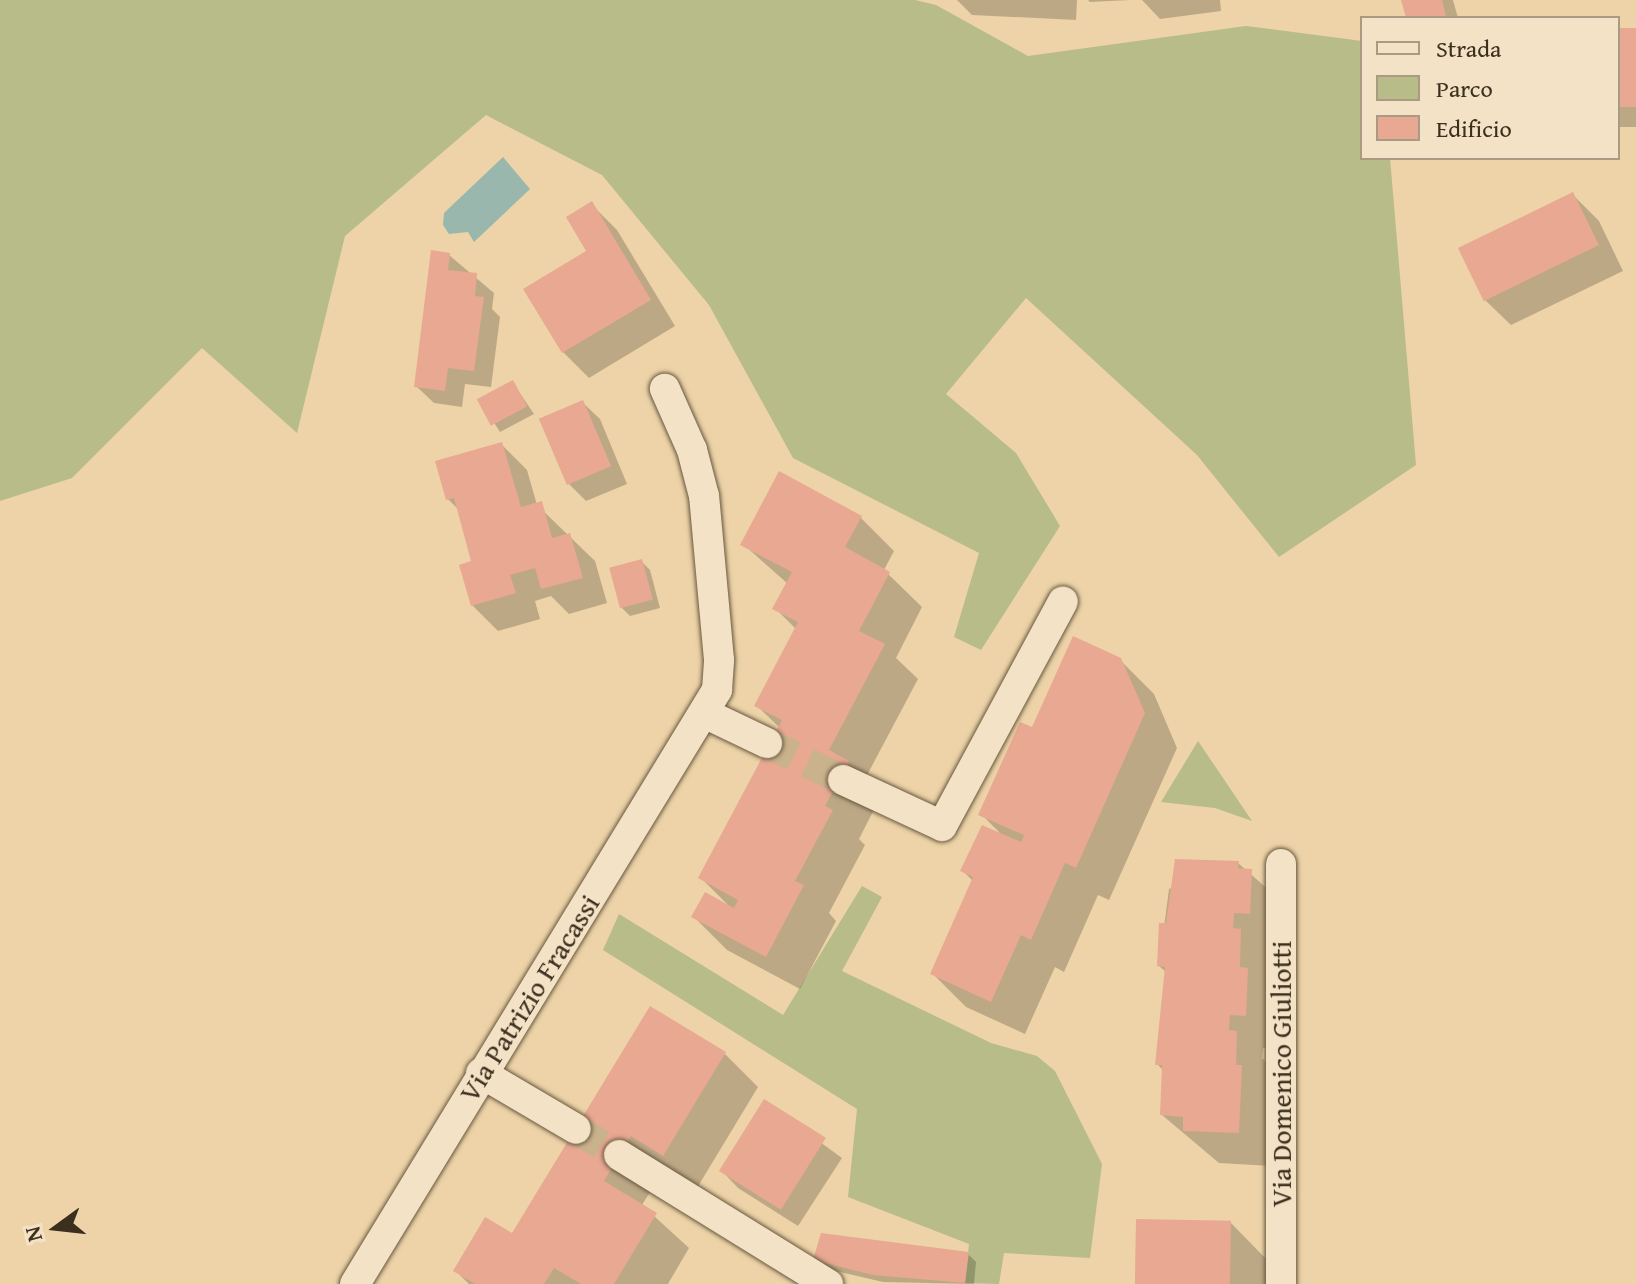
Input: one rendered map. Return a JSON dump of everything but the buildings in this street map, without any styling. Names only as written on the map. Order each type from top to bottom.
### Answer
[{"type":"street","name":"Via Patrizio Fracassi","points":[[355,1284],[717,690],[719,660],[704,496],[692,450],[665,389]]},
{"type":"street","points":[[843,780],[942,826],[1063,601]]},
{"type":"street","points":[[704,713],[767,743]]},
{"type":"street","name":"Via Domenico Giuliotti","points":[[1281,864],[1281,1284]]},
{"type":"street","points":[[481,1073],[576,1129]]},
{"type":"street","points":[[619,1155],[828,1284]]},
{"type":"green space","points":[[0,0],[915,0],[936,5],[1028,56],[1246,26],[1360,41],[1360,160],[1390,160],[1416,465],[1279,557],[1197,455],[1026,298],[946,394],[1016,453],[1060,526],[981,650],[954,637],[979,553],[793,458],[709,305],[602,175],[486,115],[345,236],[297,433],[202,348],[72,478],[0,501]]},
{"type":"green space","points":[[1198,741],[1252,821],[1215,808],[1161,802]]},
{"type":"green space","points":[[862,886],[882,897],[842,971],[991,1043],[1037,1056],[1055,1071],[1102,1164],[1090,1258],[1004,1253],[999,1284],[965,1283],[969,1244],[848,1197],[857,1109],[603,950],[619,914],[783,1015]]},
{"type":"shaded area","points":[[503,157],[530,189],[474,242],[468,232],[449,234],[443,225],[444,213]]},
{"type":"tunnel","points":[[767,743],[843,780]]},
{"type":"tunnel","points":[[576,1129],[619,1155]]}]
